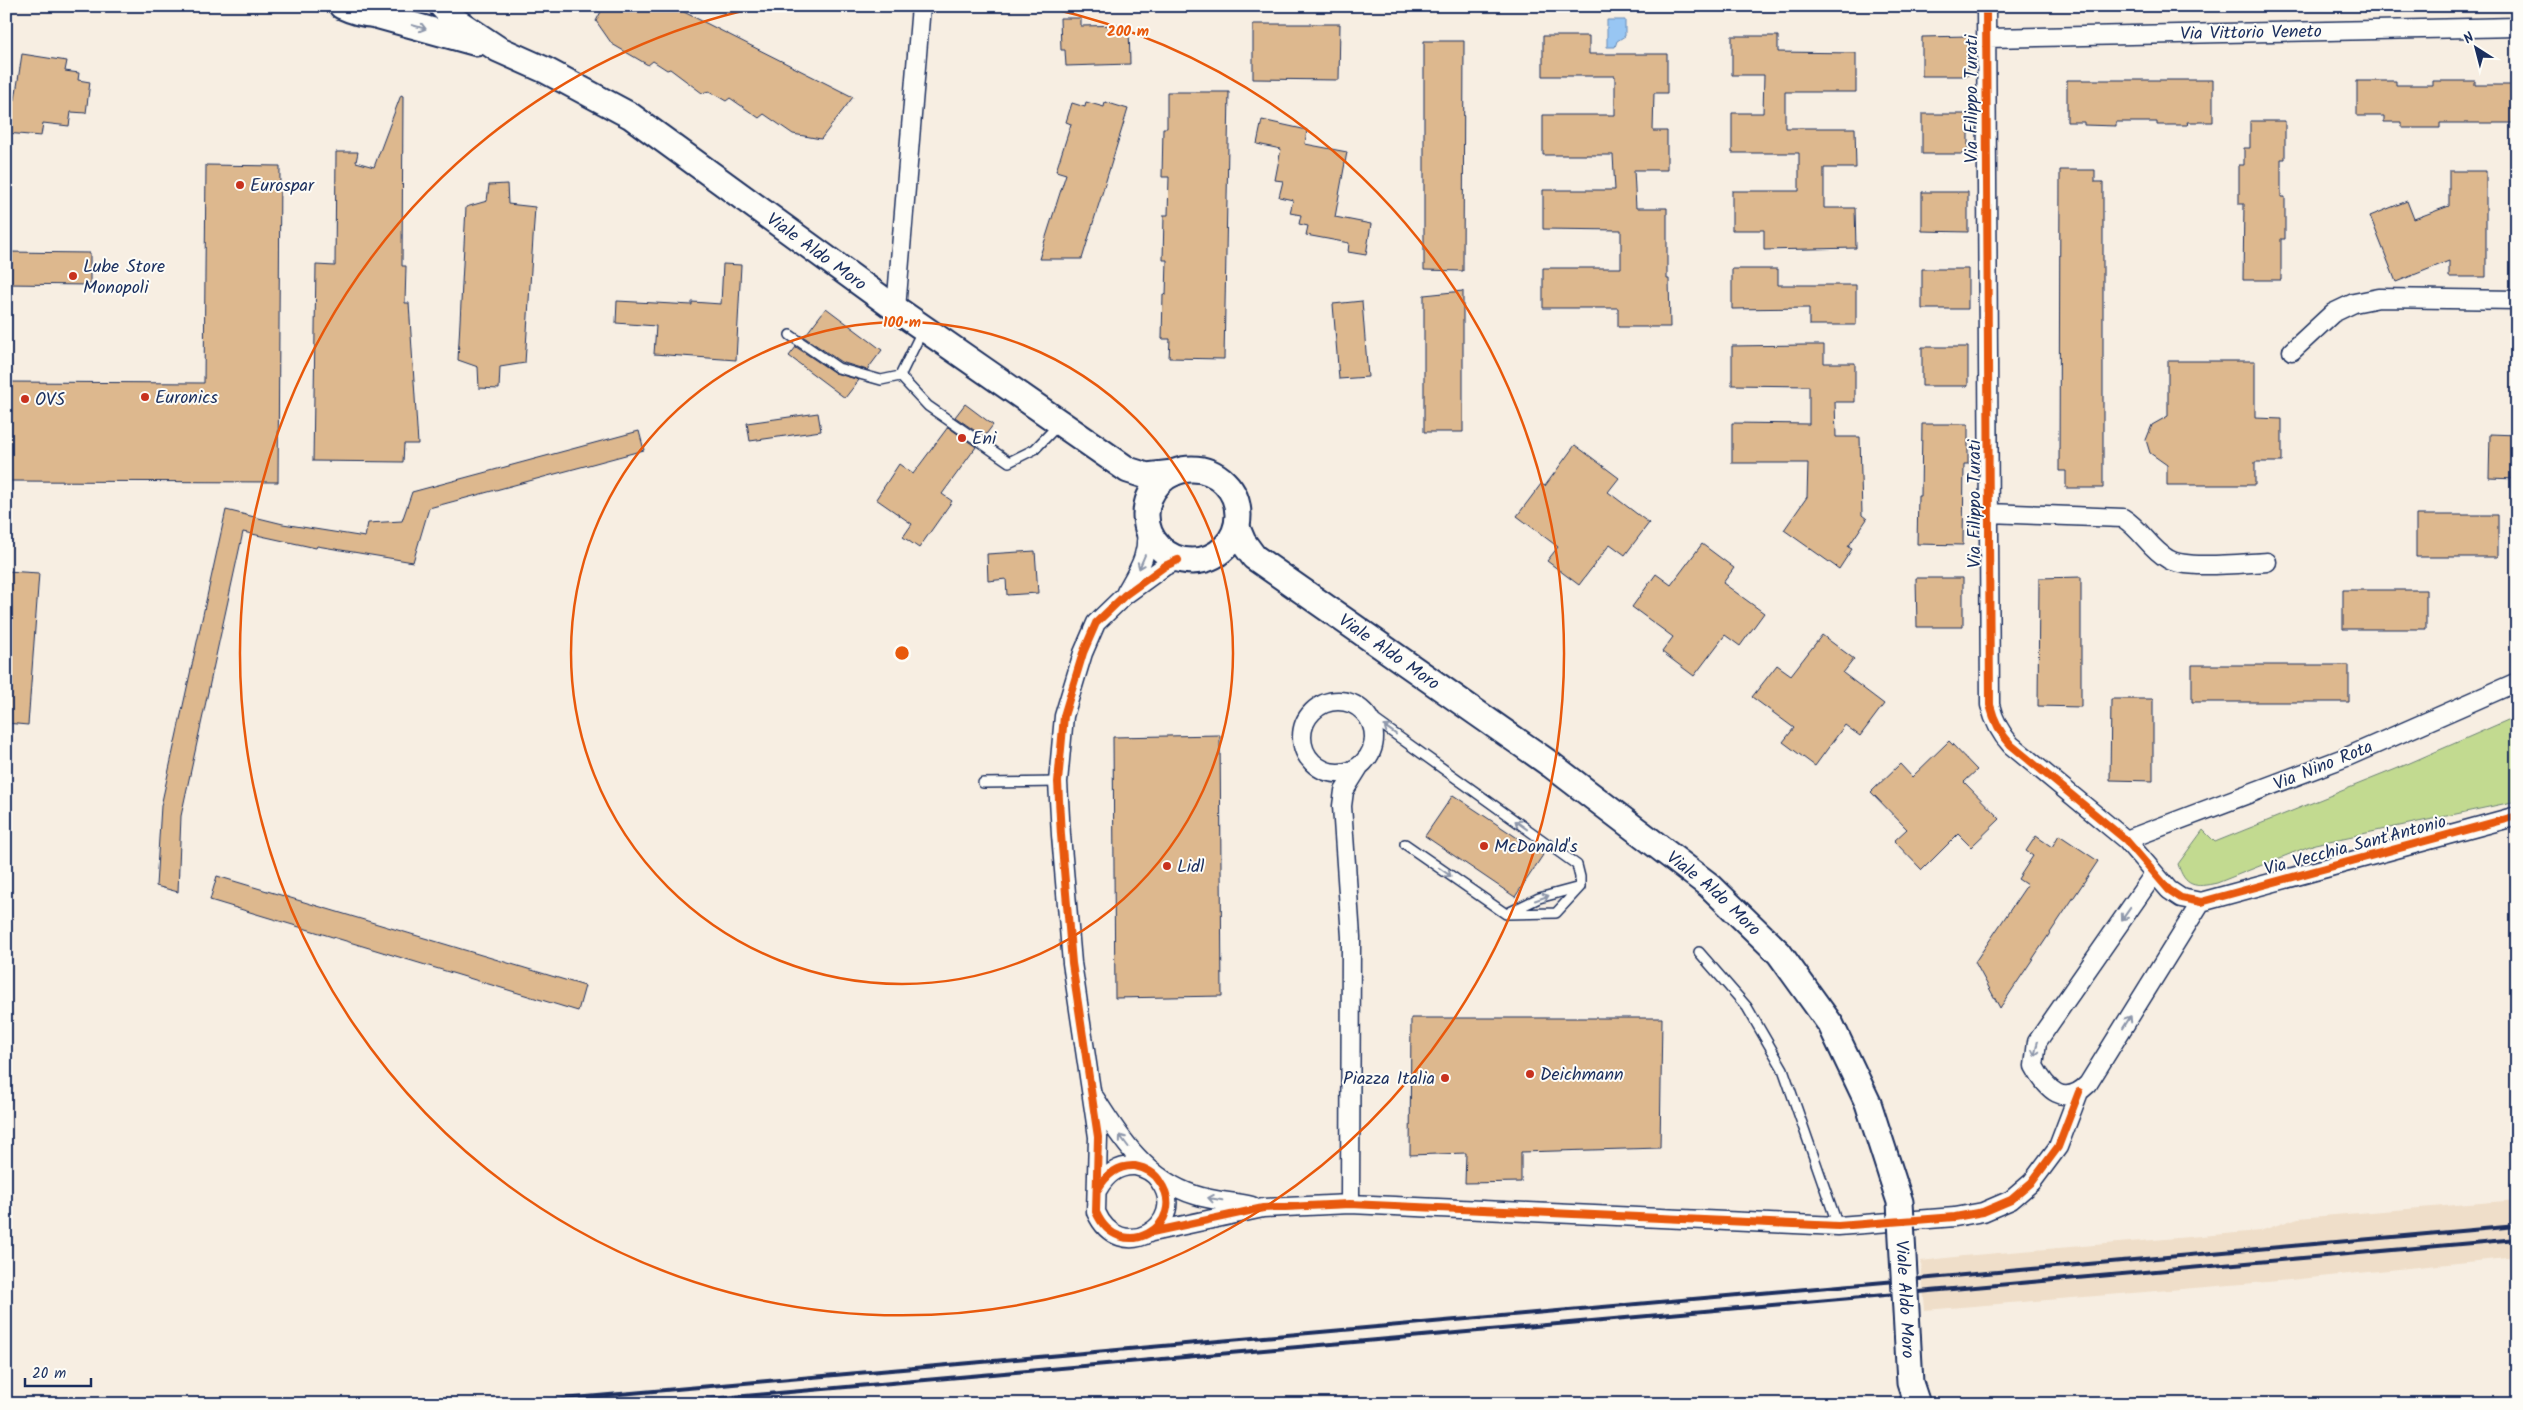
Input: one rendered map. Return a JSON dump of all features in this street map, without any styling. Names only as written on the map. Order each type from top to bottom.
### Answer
[{"type":"main road","points":[[342,6],[351,11],[372,14],[498,49]]},
{"type":"main road","points":[[372,14],[383,13],[397,6]]},
{"type":"main road","points":[[442,6],[456,21],[498,49]]},
{"type":"main road","name":"Viale Aldo Moro","points":[[498,49],[544,70],[631,116],[896,309],[1128,470],[1147,476],[1197,470],[1218,476],[1229,486],[1236,499],[1239,514],[1237,528],[1231,542],[1208,560],[1193,562],[1178,560],[1164,553],[1153,541],[1138,486],[1128,470]]},
{"type":"main road","points":[[1146,519],[1155,488],[1173,473]]},
{"type":"main road","name":"Viale Aldo Moro","points":[[1237,528],[1242,542],[1254,556],[1550,764],[1710,886],[1779,953],[1831,1025],[1868,1104],[1900,1202],[1910,1383],[1917,1404]]},
{"type":"main road","name":"Viale Aldo Moro","points":[[1220,552],[1254,556]]},
{"type":"street","points":[[896,309],[921,6]]},
{"type":"street","name":"Via Filippo Turati","points":[[1986,6],[1990,705],[1994,720],[2011,746],[2126,840],[2169,890],[2181,898],[2201,902]]},
{"type":"street","name":"Via Vittorio Veneto","points":[[1986,38],[2517,27]]},
{"type":"street","points":[[2292,351],[2333,313],[2354,304],[2379,298],[2517,300]]},
{"type":"street","name":"Via Filippo Turati","points":[[1989,513],[2123,518],[2132,524],[2155,549],[2169,560],[2186,565],[2267,562]]},
{"type":"street","points":[[1125,595],[1142,564],[1148,546],[1146,519]]},
{"type":"street","points":[[1178,560],[1165,566],[1125,595],[1096,624],[1082,653],[1064,716],[1058,782],[1072,963],[1098,1137],[1096,1212],[1100,1222],[1108,1231],[1130,1239],[1141,1238],[1152,1232],[1262,1208],[1350,1204],[1838,1226],[1955,1217],[1983,1212],[2011,1200],[2032,1182],[2058,1147],[2079,1092]]},
{"type":"street","name":"Via Nino Rota","points":[[2126,840],[2349,756],[2517,682]]},
{"type":"street","points":[[1342,806],[1335,790],[1319,768],[1308,757],[1303,746],[1302,735],[1305,723],[1320,706],[1342,701],[1354,704],[1364,712],[1373,728],[1374,747],[1344,791],[1342,806],[1351,937],[1350,1204]]},
{"type":"street","points":[[1319,768],[1336,774],[1348,772],[1359,767]]},
{"type":"street","name":"Via Vecchia Sant'Antonio","points":[[2201,902],[2517,816]]},
{"type":"street","points":[[2154,874],[2037,1042],[2034,1066],[2050,1088],[2062,1096],[2072,1096],[2088,1084],[2201,902]]},
{"type":"street","points":[[1090,1090],[1131,1150],[1164,1187],[1167,1206],[1161,1223],[1152,1232]]},
{"type":"street","points":[[1098,1189],[1112,1171],[1123,1167],[1135,1166],[1147,1170],[1157,1177],[1195,1195],[1262,1208]]},
{"type":"lane","points":[[900,376],[923,328]]},
{"type":"lane","points":[[790,334],[838,368],[881,380],[900,376]]},
{"type":"lane","points":[[900,376],[928,406],[1009,462],[1035,449],[1060,423]]},
{"type":"lane","points":[[1364,712],[1577,866],[1580,887],[1556,913],[1506,914],[1405,844]]},
{"type":"lane","points":[[983,783],[1058,782]]},
{"type":"lane","points":[[1506,914],[1539,898],[1580,887]]},
{"type":"lane","points":[[1699,952],[1747,1007],[1783,1069],[1838,1226]]},
{"type":"shaded area","points":[[2517,1200],[2517,1257],[2279,1281],[1925,1310],[1921,1261],[2260,1231],[2298,1218]]},
{"type":"green space","points":[[2517,716],[2517,801],[2315,844],[2217,883],[2192,884],[2181,872],[2178,864],[2203,830],[2215,842],[2396,769]]},
{"type":"water","points":[[1607,20],[1625,20],[1625,36],[1617,41],[1615,47],[1607,47]]},
{"type":"building","points":[[604,6],[672,6],[853,97],[821,139],[793,134],[764,114],[759,118],[730,98],[726,101],[709,91],[702,93],[670,69],[667,70],[653,61],[648,65],[612,44],[596,21]]},
{"type":"building","points":[[1060,18],[1081,18],[1081,26],[1129,25],[1130,64],[1066,66],[1065,50],[1061,50]]},
{"type":"building","points":[[1253,24],[1340,24],[1339,80],[1253,79]]},
{"type":"building","points":[[1543,36],[1589,36],[1589,54],[1667,54],[1667,93],[1654,93],[1653,131],[1667,131],[1667,170],[1634,170],[1636,208],[1667,208],[1667,279],[1669,279],[1670,327],[1618,327],[1618,308],[1543,308],[1543,268],[1621,268],[1621,230],[1543,229],[1543,190],[1615,190],[1613,155],[1543,155],[1543,115],[1615,115],[1615,76],[1543,76]]},
{"type":"building","points":[[1732,36],[1778,36],[1778,52],[1856,53],[1856,92],[1785,92],[1785,128],[1855,128],[1856,168],[1824,168],[1824,208],[1855,208],[1856,248],[1764,250],[1764,230],[1732,230],[1732,191],[1799,191],[1799,153],[1732,153],[1732,113],[1763,113],[1764,75],[1732,75]]},
{"type":"building","points":[[1968,36],[1968,76],[1922,76],[1922,37]]},
{"type":"building","points":[[1424,41],[1464,41],[1463,271],[1424,270]]},
{"type":"building","points":[[22,54],[67,61],[65,71],[79,73],[78,80],[90,82],[86,113],[71,112],[69,126],[43,123],[41,136],[6,133],[6,99],[15,100]]},
{"type":"building","points":[[2067,80],[2213,80],[2213,122],[2187,122],[2188,125],[2157,125],[2157,122],[2116,122],[2116,126],[2084,125],[2084,122],[2067,122]]},
{"type":"building","points":[[2357,81],[2396,81],[2396,85],[2433,85],[2433,81],[2475,81],[2475,85],[2516,85],[2516,123],[2440,123],[2440,128],[2402,128],[2402,122],[2384,122],[2384,116],[2357,116]]},
{"type":"building","points":[[1167,92],[1229,92],[1224,359],[1169,358],[1170,339],[1162,339],[1163,294],[1166,295],[1167,260],[1163,260],[1164,215],[1168,215],[1169,177],[1162,177],[1163,128],[1167,128]]},
{"type":"building","points":[[401,95],[403,96],[402,266],[406,266],[405,303],[409,303],[418,444],[404,444],[403,462],[313,461],[316,265],[335,266],[336,152],[358,152],[356,162],[374,167]]},
{"type":"building","points":[[1086,102],[1104,107],[1105,102],[1128,109],[1082,259],[1039,259],[1066,174],[1056,171],[1071,124],[1066,122],[1072,103],[1085,107]]},
{"type":"building","points":[[1922,114],[1968,114],[1968,154],[1922,154]]},
{"type":"building","points":[[1262,120],[1307,130],[1305,144],[1347,152],[1335,217],[1371,224],[1366,255],[1348,252],[1349,243],[1306,235],[1308,226],[1299,224],[1301,215],[1290,213],[1293,200],[1279,197],[1283,181],[1275,180],[1281,149],[1257,144]]},
{"type":"building","points":[[2250,121],[2285,121],[2285,159],[2281,159],[2281,197],[2285,197],[2285,239],[2281,239],[2281,280],[2243,280],[2244,204],[2239,204],[2239,165],[2244,165],[2244,148],[2250,148]]},
{"type":"building","points":[[206,165],[280,166],[278,482],[6,481],[6,382],[204,383]]},
{"type":"building","points":[[2060,170],[2095,170],[2095,182],[2103,182],[2103,488],[2066,488],[2066,471],[2059,471]]},
{"type":"building","points":[[2449,171],[2486,171],[2486,277],[2449,277],[2449,261],[2396,282],[2370,216],[2407,201],[2414,219],[2449,206]]},
{"type":"building","points":[[507,184],[508,204],[535,207],[525,363],[500,367],[499,389],[479,388],[478,367],[458,360],[466,207],[487,201],[489,185]]},
{"type":"building","points":[[1922,192],[1968,192],[1968,232],[1922,231]]},
{"type":"building","points":[[6,252],[90,253],[90,285],[6,284]]},
{"type":"building","points":[[723,264],[741,265],[736,360],[654,354],[656,326],[616,323],[617,301],[692,305],[692,302],[721,304]]},
{"type":"building","points":[[1732,269],[1778,269],[1778,285],[1856,285],[1856,325],[1809,325],[1809,308],[1732,309]]},
{"type":"building","points":[[1922,269],[1968,269],[1968,309],[1922,309]]},
{"type":"building","points":[[1463,291],[1463,432],[1424,432],[1424,295]]},
{"type":"building","points":[[1362,301],[1368,377],[1339,379],[1333,304]]},
{"type":"building","points":[[826,308],[882,350],[867,370],[841,362],[804,337]]},
{"type":"building","points":[[1824,345],[1824,363],[1855,363],[1855,402],[1835,402],[1836,437],[1860,437],[1862,515],[1867,519],[1848,547],[1852,549],[1839,569],[1784,530],[1807,497],[1808,463],[1732,463],[1732,423],[1809,424],[1809,386],[1732,385],[1732,346]]},
{"type":"building","points":[[796,347],[835,373],[859,380],[845,398],[789,356]]},
{"type":"building","points":[[1922,347],[1968,347],[1968,386],[1922,386]]},
{"type":"building","points":[[2168,361],[2255,361],[2255,418],[2282,419],[2282,462],[2255,462],[2255,485],[2167,485],[2167,465],[2150,453],[2146,440],[2152,425],[2168,416]]},
{"type":"building","points":[[965,404],[993,425],[984,437],[955,417]]},
{"type":"building","points":[[818,413],[821,431],[750,441],[747,423]]},
{"type":"building","points":[[1922,424],[1968,424],[1968,464],[1964,464],[1963,545],[1917,544],[1918,496],[1921,496]]},
{"type":"building","points":[[948,427],[976,447],[942,494],[952,501],[919,548],[903,537],[912,524],[876,499],[899,464],[913,474]]},
{"type":"building","points":[[639,431],[644,450],[429,508],[413,562],[317,546],[316,548],[243,532],[181,816],[178,892],[156,886],[161,806],[226,510],[283,524],[365,537],[368,523],[402,521],[412,492]]},
{"type":"building","points":[[2490,434],[2517,435],[2517,479],[2489,478]]},
{"type":"building","points":[[1575,445],[1619,478],[1608,492],[1649,523],[1625,555],[1610,544],[1579,585],[1547,561],[1558,547],[1517,516],[1541,484],[1545,486]]},
{"type":"building","points":[[2416,515],[2498,515],[2498,557],[2416,557]]},
{"type":"building","points":[[1702,544],[1734,568],[1723,583],[1764,613],[1740,646],[1725,635],[1694,676],[1662,652],[1673,637],[1632,607],[1656,574],[1671,585]]},
{"type":"building","points":[[1035,551],[1038,593],[1007,595],[1006,579],[988,581],[987,554]]},
{"type":"building","points":[[6,571],[39,573],[28,725],[6,723]]},
{"type":"building","points":[[2081,577],[2081,707],[2038,706],[2039,578]]},
{"type":"building","points":[[1916,578],[1963,578],[1963,627],[1917,627]]},
{"type":"building","points":[[2343,590],[2426,590],[2426,629],[2343,629]]},
{"type":"building","points":[[1822,635],[1854,659],[1843,673],[1884,704],[1860,736],[1845,725],[1815,766],[1783,742],[1794,728],[1752,697],[1777,665],[1791,675]]},
{"type":"building","points":[[2192,665],[2349,665],[2349,702],[2192,702]]},
{"type":"building","points":[[2111,699],[2153,699],[2153,781],[2110,780]]},
{"type":"building","name":"Lidl","points":[[1220,735],[1222,996],[1115,998],[1113,737]]},
{"type":"building","points":[[1949,741],[1977,770],[1964,782],[2000,819],[1971,847],[1958,834],[1922,870],[1894,841],[1907,829],[1871,792],[1900,764],[1912,777]]},
{"type":"building","name":"McDonald's","points":[[1453,795],[1543,855],[1515,897],[1425,836]]},
{"type":"building","points":[[2059,835],[2098,861],[2000,1008],[1975,962],[2027,885],[2018,879],[2033,856],[2026,851],[2036,836],[2052,847]]},
{"type":"building","points":[[217,876],[585,986],[578,1011],[210,900]]},
{"type":"building","points":[[1411,1018],[1662,1018],[1660,1148],[1521,1152],[1521,1182],[1465,1183],[1466,1153],[1410,1155]]},
{"type":"railway","points":[[507,1404],[2517,1226]]},
{"type":"railway","points":[[654,1404],[2517,1239]]},
{"type":"cycle path","points":[[1986,6],[1990,705],[2001,731],[2011,745],[2126,840],[2169,890],[2181,898],[2201,902],[2517,816]]},
{"type":"cycle path","points":[[1098,1189],[1108,1175],[1117,1169],[1129,1166],[1142,1168],[1153,1174],[1160,1182],[1167,1198],[1166,1212],[1159,1224],[1148,1233],[1135,1238],[1120,1236],[1107,1228],[1096,1212],[1098,1137],[1072,963],[1061,835],[1058,782],[1064,716],[1083,653],[1096,623],[1125,595],[1165,566],[1178,560]]},
{"type":"cycle path","points":[[1152,1232],[1263,1208],[1350,1204],[1838,1226],[1955,1217],[1983,1212],[2011,1200],[2032,1182],[2058,1147],[2079,1092]]},
{"type":"place","name":"Eurospar","points":[[240,185]]},
{"type":"place","name":"Lube Store Monopoli","points":[[73,276]]},
{"type":"place","name":"Euronics","points":[[145,397]]},
{"type":"place","name":"OVS","points":[[25,399]]},
{"type":"place","name":"Eni","points":[[962,438]]},
{"type":"place","name":"McDonald's","points":[[1484,846]]},
{"type":"place","name":"Lidl","points":[[1167,866]]},
{"type":"place","name":"Deichmann","points":[[1530,1074]]},
{"type":"place","name":"Piazza Italia","points":[[1445,1078]]}]
